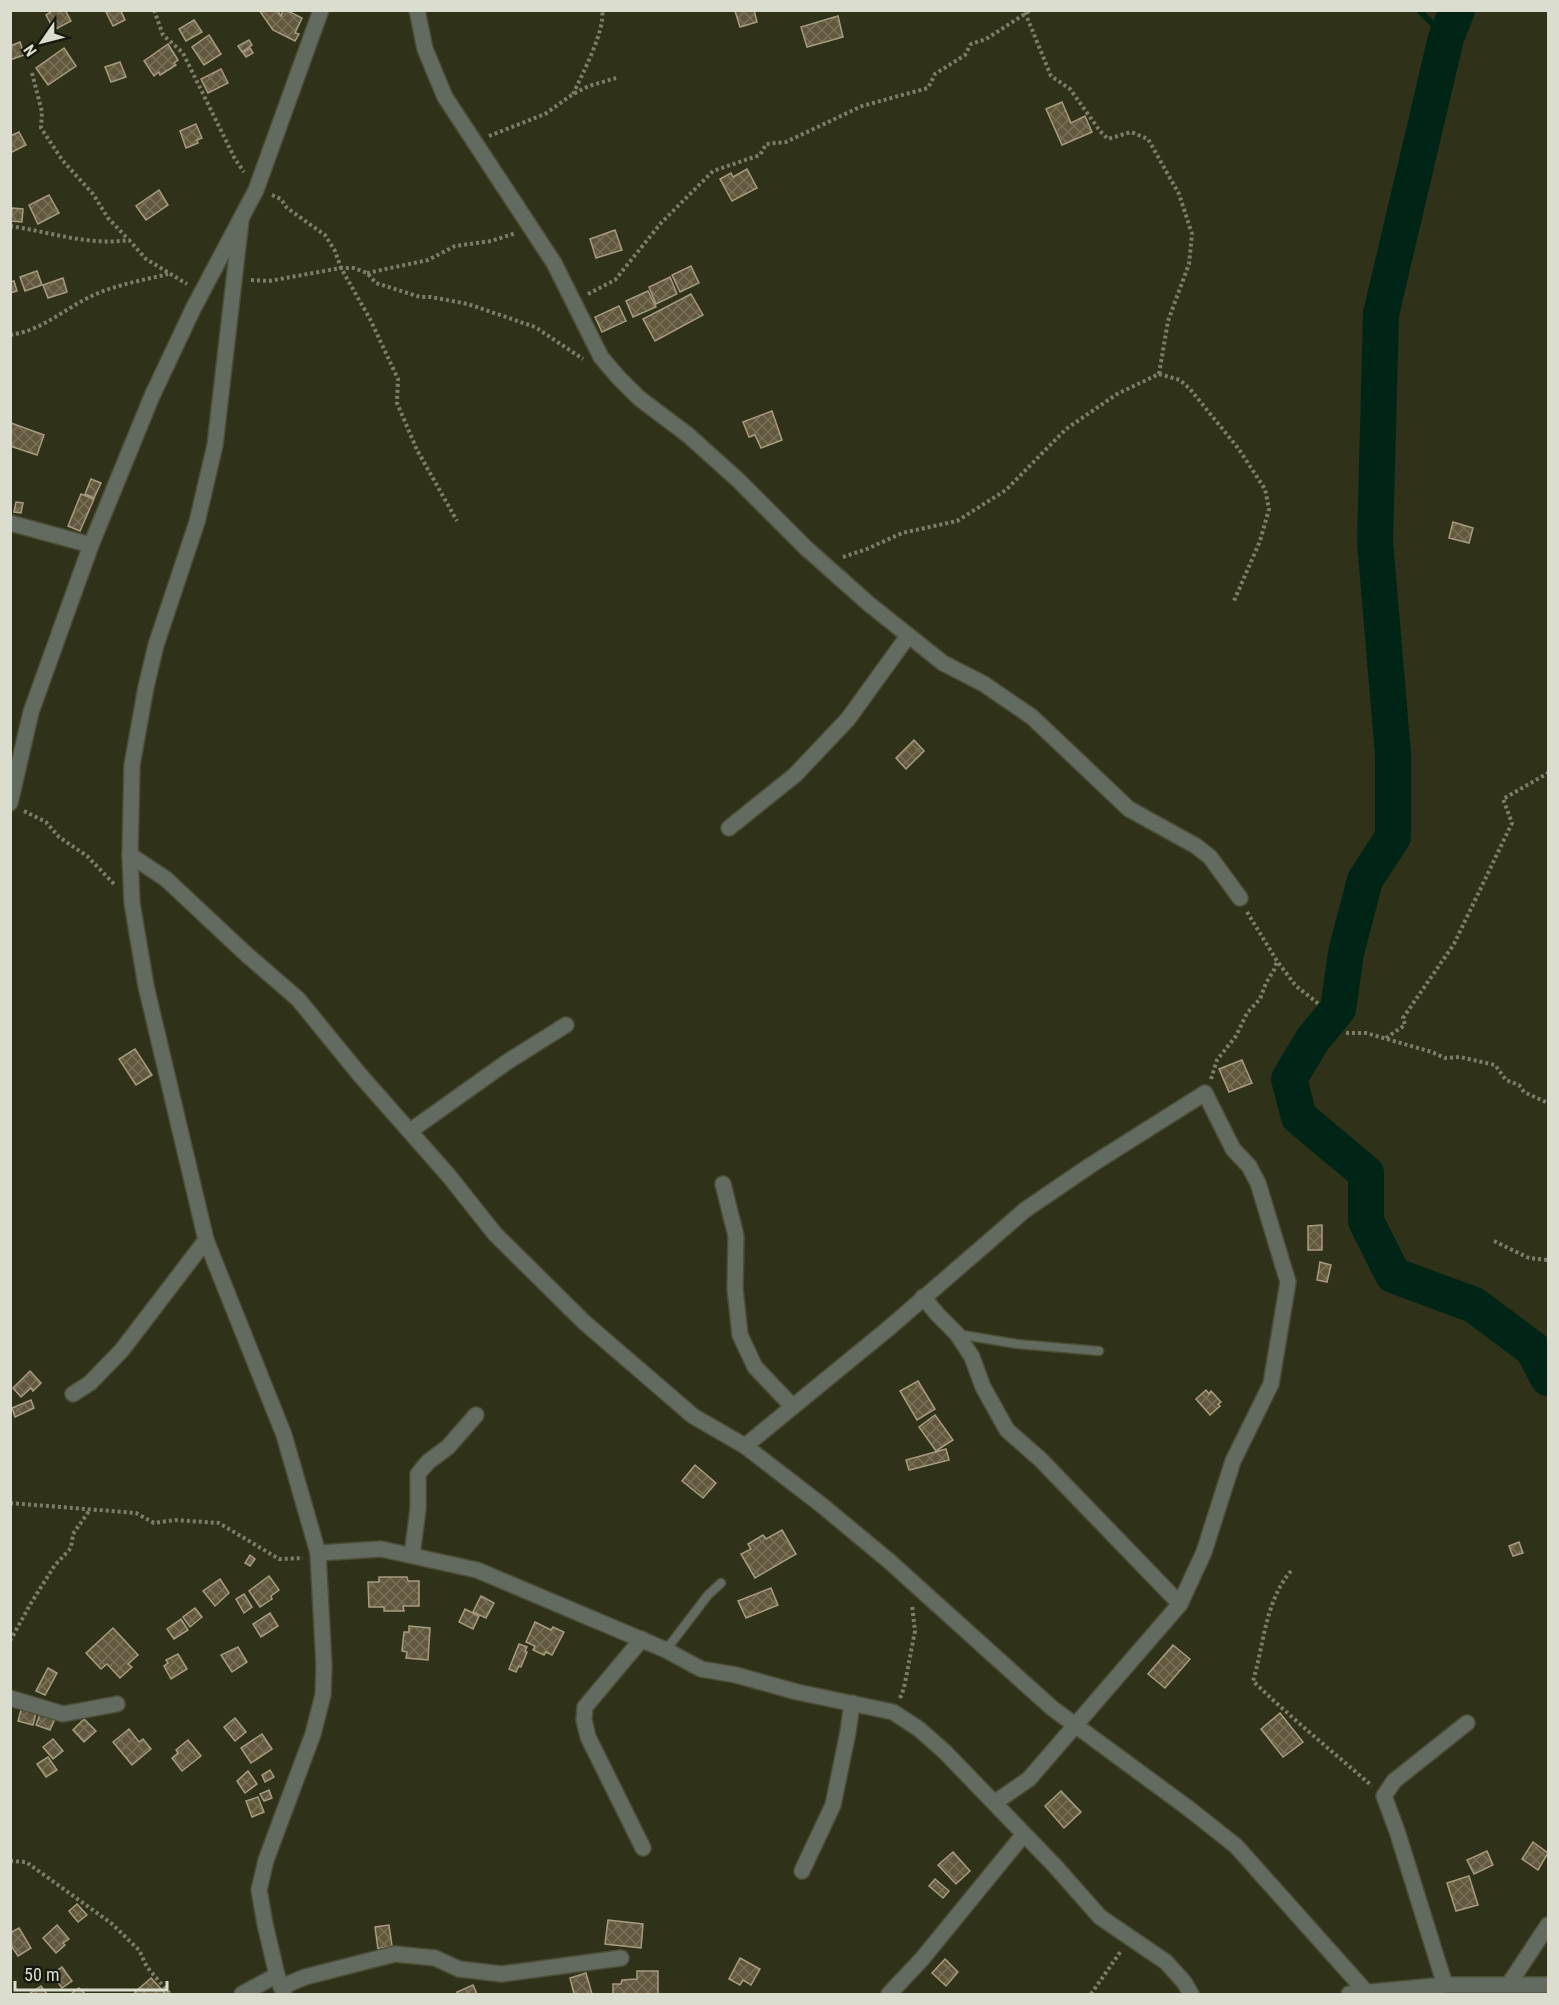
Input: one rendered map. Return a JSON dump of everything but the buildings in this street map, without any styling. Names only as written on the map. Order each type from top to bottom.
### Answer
[{"type":"street","points":[[15,806],[31,712],[91,545],[152,396],[256,190],[321,10]]},
{"type":"street","points":[[417,10],[425,48],[445,97],[555,263],[601,357],[618,377],[639,398],[688,435],[737,479],[853,591],[943,663],[984,684],[1032,717],[1129,809],[1196,846],[1210,857],[1240,898]]},
{"type":"street","points":[[241,220],[215,445],[197,522],[156,645],[132,765],[129,855],[132,903],[146,986],[206,1240],[284,1435],[318,1553],[324,1666],[323,1695],[313,1734],[266,1860],[260,1890],[265,1924],[280,1986]]},
{"type":"street","points":[[10,523],[91,545]]},
{"type":"street","points":[[729,828],[795,775],[848,719],[908,636]]},
{"type":"street","points":[[129,855],[166,879],[298,999],[495,1234],[584,1322],[693,1416],[745,1446],[785,1475],[909,1580],[1052,1708],[1236,1846],[1367,1993]]},
{"type":"street","points":[[411,1131],[507,1062],[566,1025]]},
{"type":"street","points":[[745,1446],[1025,1210],[1205,1094],[1233,1149],[1249,1166],[1258,1183],[1288,1282],[1271,1384],[1233,1461],[1203,1552],[1180,1604],[1029,1779],[994,1803]]},
{"type":"street","points":[[723,1184],[736,1236],[735,1289],[740,1335],[755,1367],[793,1407]]},
{"type":"street","points":[[73,1394],[90,1383],[122,1350],[206,1240]]},
{"type":"street","points":[[923,1297],[957,1334],[972,1357],[983,1387],[1007,1430],[1040,1458],[1180,1604]]},
{"type":"street","points":[[412,1555],[418,1509],[418,1474],[428,1462],[448,1447],[476,1415]]},
{"type":"street","points":[[318,1553],[381,1549],[477,1570],[642,1639],[701,1669],[893,1712],[919,1729],[936,1744],[1024,1834],[1100,1917],[1166,1962],[1184,1982],[1191,1995]]},
{"type":"street","points":[[642,1639],[585,1707],[584,1720],[588,1737],[643,1848]]},
{"type":"street","points":[[10,1698],[63,1714],[117,1704]]},
{"type":"street","points":[[802,1871],[833,1805],[852,1703]]},
{"type":"street","points":[[1445,1985],[1384,1796],[1394,1781],[1467,1723]]},
{"type":"street","points":[[889,1995],[922,1959],[1024,1834]]},
{"type":"street","points":[[1509,1984],[1548,1925]]},
{"type":"street","points":[[243,1995],[395,1954],[435,1958],[459,1969],[502,1974],[621,1958]]},
{"type":"street","points":[[1349,1995],[1445,1985],[1548,1985]]},
{"type":"lane","points":[[957,1334],[1017,1344],[1099,1351]]},
{"type":"lane","points":[[666,1650],[708,1595],[721,1582]]},
{"type":"path","points":[[154,10],[163,35],[183,53],[235,159],[256,190],[281,199],[287,208],[325,235],[335,251],[341,268],[370,319],[398,379],[397,403],[417,450],[457,521]]},
{"type":"path","points":[[573,94],[590,56],[603,18],[602,10]]},
{"type":"path","points":[[573,302],[615,280],[661,223],[713,171],[760,155],[766,144],[786,142],[862,106],[928,88],[935,74],[965,55],[970,44],[986,39],[1031,10]]},
{"type":"path","points":[[1025,12],[1051,76],[1070,89],[1108,139],[1131,132],[1148,139],[1179,194],[1192,234],[1189,264],[1168,321],[1159,374]]},
{"type":"path","points":[[32,73],[42,112],[41,128],[63,161],[93,194],[108,218],[146,259],[203,292]]},
{"type":"path","points":[[474,141],[546,114],[573,94],[589,86],[616,78]]},
{"type":"path","points":[[367,273],[428,260],[455,246],[491,241],[516,233],[530,225]]},
{"type":"path","points":[[10,226],[76,239],[111,242],[129,240]]},
{"type":"path","points":[[235,279],[269,281],[341,268],[354,268],[367,273],[376,283],[409,294],[468,304],[535,327],[582,359],[601,357]]},
{"type":"path","points":[[10,335],[40,327],[83,300],[110,289],[169,274]]},
{"type":"path","points":[[825,564],[902,533],[957,521],[1006,490],[1066,429],[1117,394],[1159,374],[1180,380],[1190,389],[1238,448],[1265,489],[1269,509],[1260,541],[1234,601]]},
{"type":"path","points":[[1386,1038],[1405,1025],[1403,1018],[1454,944],[1512,823],[1503,799],[1548,773]]},
{"type":"path","points":[[15,806],[46,822],[59,837],[87,856],[132,903]]},
{"type":"path","points":[[1240,898],[1257,931],[1277,961],[1296,986],[1320,1005]]},
{"type":"path","points":[[1205,1094],[1217,1060],[1236,1036],[1247,1013],[1260,999],[1277,961]]},
{"type":"path","points":[[1346,1033],[1366,1033],[1445,1058],[1460,1057],[1495,1065],[1506,1080],[1519,1086],[1524,1092],[1548,1103]]},
{"type":"path","points":[[1494,1241],[1529,1258],[1548,1260]]},
{"type":"path","points":[[10,1503],[136,1513],[154,1522],[175,1520],[219,1523],[279,1559],[305,1558],[318,1553]]},
{"type":"path","points":[[10,1641],[43,1584],[70,1548],[73,1534],[89,1510]]},
{"type":"path","points":[[1291,1572],[1281,1582],[1267,1620],[1253,1681],[1283,1710],[1384,1796]]},
{"type":"path","points":[[893,1712],[904,1688],[915,1631],[909,1580]]},
{"type":"path","points":[[10,1861],[26,1862],[111,1923],[139,1950],[147,1967],[170,1995]]},
{"type":"path","points":[[1090,1995],[1130,1937]]},
{"type":"waterway","points":[[1419,10],[1446,38]]},
{"type":"waterway","points":[[1457,10],[1446,38],[1381,314],[1375,542],[1393,754],[1393,837],[1365,880],[1346,953],[1338,1009],[1313,1039],[1289,1079],[1299,1117],[1366,1173],[1366,1221],[1393,1275],[1474,1305],[1533,1349],[1548,1378]]}]
